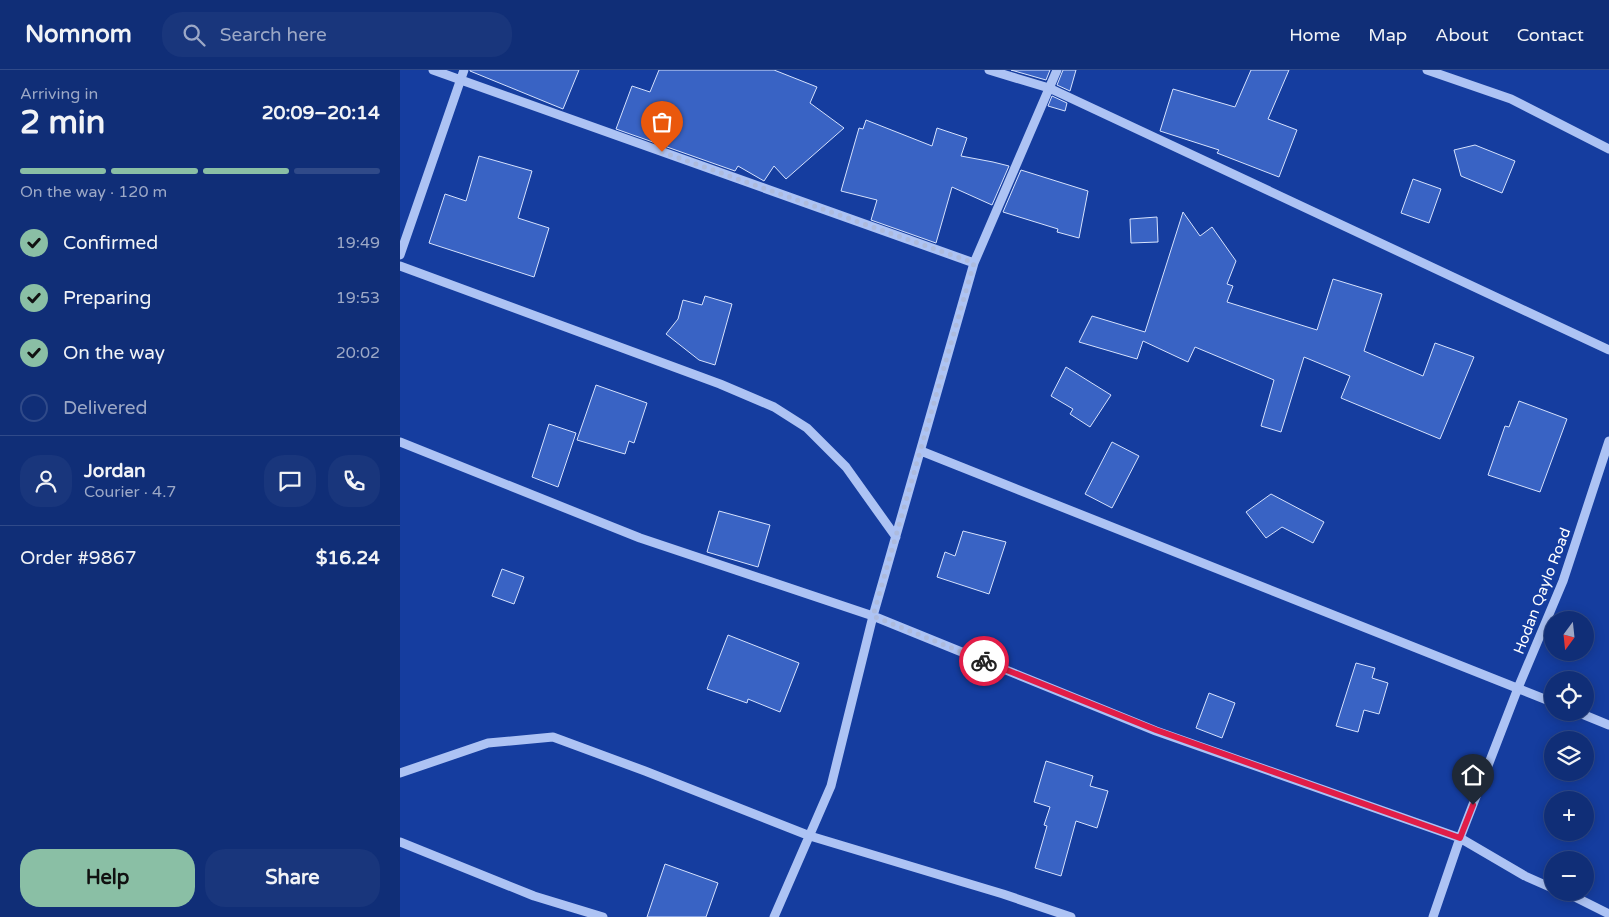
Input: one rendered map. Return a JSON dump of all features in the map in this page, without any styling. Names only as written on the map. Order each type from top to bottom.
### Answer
[{"type":"street","points":[[433,70],[974,263]]},
{"type":"street","points":[[400,255],[464,70]]},
{"type":"street","points":[[989,70],[1049,88],[1609,350]]},
{"type":"street","points":[[774,917],[832,786],[873,616],[974,263],[1057,70]]},
{"type":"street","points":[[1428,70],[1511,99],[1609,149]]},
{"type":"street","points":[[400,266],[720,384],[774,407],[807,428],[846,467],[896,538]]},
{"type":"street","name":"Hodan Qaylo Road","points":[[1432,917],[1460,838],[1518,688],[1563,582],[1609,441]]},
{"type":"street","points":[[400,442],[640,538],[873,616],[1156,730],[1460,838],[1525,876],[1544,884]]},
{"type":"street","points":[[921,451],[1544,699]]},
{"type":"street","points":[[1594,719],[1609,725]]},
{"type":"street","points":[[400,774],[488,743],[553,737],[645,770],[810,836],[1003,894],[1071,917]]},
{"type":"street","points":[[400,842],[534,896],[603,917]]},
{"type":"street","points":[[1583,901],[1609,914]]},
{"type":"building","points":[[470,70],[579,70],[563,109]]},
{"type":"building","points":[[659,70],[774,70],[817,87],[810,103],[844,128],[786,179],[774,166],[764,181],[738,166],[735,171],[616,129],[632,86],[650,92]]},
{"type":"building","points":[[1011,70],[1050,70],[1046,80]]},
{"type":"building","points":[[1063,70],[1076,70],[1070,91],[1057,85]]},
{"type":"building","points":[[1251,70],[1289,70],[1268,119],[1297,130],[1279,177],[1217,153],[1219,150],[1160,131],[1173,89],[1235,107]]},
{"type":"building","points":[[1052,96],[1067,103],[1065,111],[1048,106]]},
{"type":"building","points":[[866,120],[932,146],[937,128],[967,138],[961,156],[1009,166],[992,205],[952,187],[936,243],[871,220],[877,200],[841,191],[859,128],[863,129]]},
{"type":"building","points":[[1475,145],[1515,161],[1502,193],[1461,176],[1454,150]]},
{"type":"building","points":[[479,156],[532,171],[518,218],[549,228],[534,277],[429,243],[445,194],[466,201]]},
{"type":"building","points":[[1021,170],[1088,191],[1079,238],[1057,232],[1058,229],[1003,212]]},
{"type":"building","points":[[1413,179],[1441,189],[1429,223],[1401,213]]},
{"type":"building","points":[[1183,212],[1200,236],[1212,227],[1236,261],[1227,284],[1233,286],[1227,302],[1317,330],[1333,279],[1382,294],[1364,351],[1423,376],[1435,343],[1474,357],[1440,439],[1341,398],[1350,376],[1304,357],[1281,432],[1261,426],[1274,380],[1195,347],[1188,362],[1143,341],[1137,359],[1079,342],[1092,316],[1145,332]]},
{"type":"building","points":[[1157,217],[1158,242],[1131,243],[1130,219]]},
{"type":"building","points":[[705,296],[732,304],[715,365],[699,360],[666,334],[678,319],[683,300],[702,305]]},
{"type":"building","points":[[1066,367],[1111,395],[1090,427],[1070,414],[1073,409],[1051,396]]},
{"type":"building","points":[[596,385],[647,403],[634,443],[629,441],[625,454],[577,440]]},
{"type":"building","points":[[1519,401],[1567,419],[1540,492],[1488,475],[1505,426],[1509,427]]},
{"type":"building","points":[[549,424],[576,433],[558,487],[532,477]]},
{"type":"building","points":[[1112,442],[1139,456],[1112,508],[1085,494]]},
{"type":"building","points":[[1271,494],[1324,522],[1313,543],[1282,527],[1266,538],[1246,512]]},
{"type":"building","points":[[719,511],[770,525],[758,567],[707,552]]},
{"type":"building","points":[[963,531],[1006,542],[989,594],[937,577],[945,552],[955,556]]},
{"type":"building","points":[[502,569],[524,577],[514,604],[492,596]]},
{"type":"building","points":[[728,635],[799,663],[780,712],[748,699],[747,703],[707,689]]},
{"type":"building","points":[[1356,663],[1375,668],[1372,678],[1388,683],[1379,714],[1364,710],[1358,732],[1336,726]]},
{"type":"building","points":[[1209,693],[1235,703],[1222,738],[1196,728]]},
{"type":"building","points":[[1046,761],[1093,776],[1090,786],[1108,791],[1097,828],[1076,821],[1061,876],[1035,868],[1047,826],[1044,825],[1050,807],[1034,802]]},
{"type":"building","points":[[665,864],[718,883],[706,917],[647,917]]},
{"type":"way so far","points":[[662,152],[974,263],[873,616],[984,661]]},
{"type":"route","points":[[984,661],[1156,730],[1460,838],[1473,805]]}]
